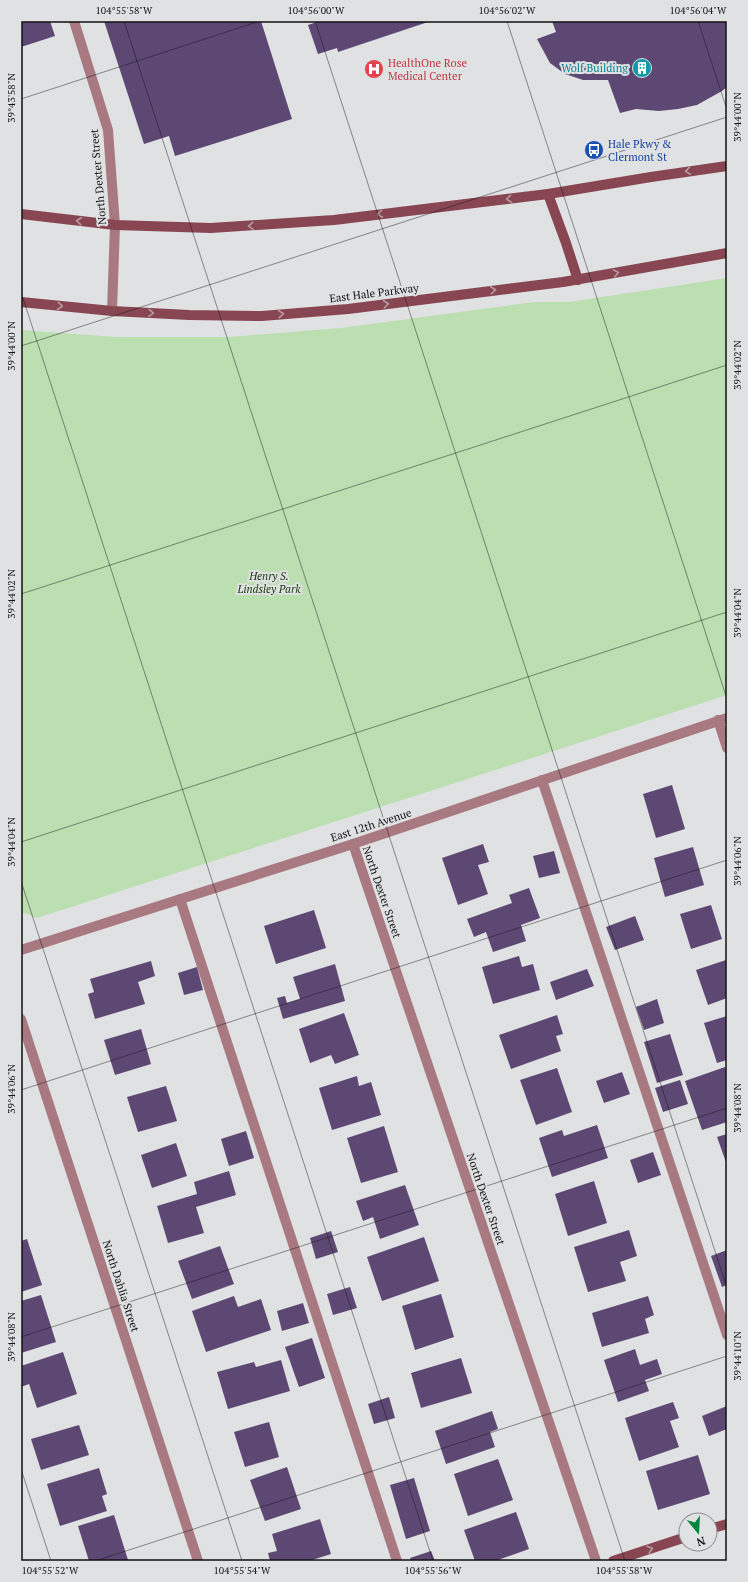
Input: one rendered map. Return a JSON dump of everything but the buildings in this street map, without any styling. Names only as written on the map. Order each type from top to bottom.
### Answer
[{"type":"street","name":"North Dexter Street","points":[[74,21],[108,130],[115,225],[112,311]]},
{"type":"street","points":[[21,214],[115,225],[211,228],[334,220],[548,194],[727,166]]},
{"type":"street","points":[[548,194],[578,280]]},
{"type":"street","name":"East Hale Parkway","points":[[21,302],[112,311],[189,315],[262,316],[348,309],[578,280],[727,253]]},
{"type":"street","points":[[722,719],[727,748]]},
{"type":"street","name":"East 12th Avenue","points":[[21,950],[353,844],[722,719]]},
{"type":"street","points":[[542,780],[727,1335]]},
{"type":"street","name":"North Dexter Street","points":[[353,844],[596,1561]]},
{"type":"street","points":[[180,899],[397,1561]]},
{"type":"street","name":"North Dahlia Street","points":[[21,1019],[198,1561]]},
{"type":"street","points":[[613,1561],[678,1540]]},
{"type":"green space","name":"Henry S. Lindsley Park","points":[[727,278],[727,695],[37,918],[21,912],[21,330],[115,337],[228,337],[341,328],[534,302],[569,302]]},
{"type":"place","name":"Wolf Building","points":[[642,68]]},
{"type":"place","name":"HealthOne Rose Medical Center","points":[[374,69]]},
{"type":"place","name":"Hale Pkwy & Clermont St","points":[[594,150]]}]
